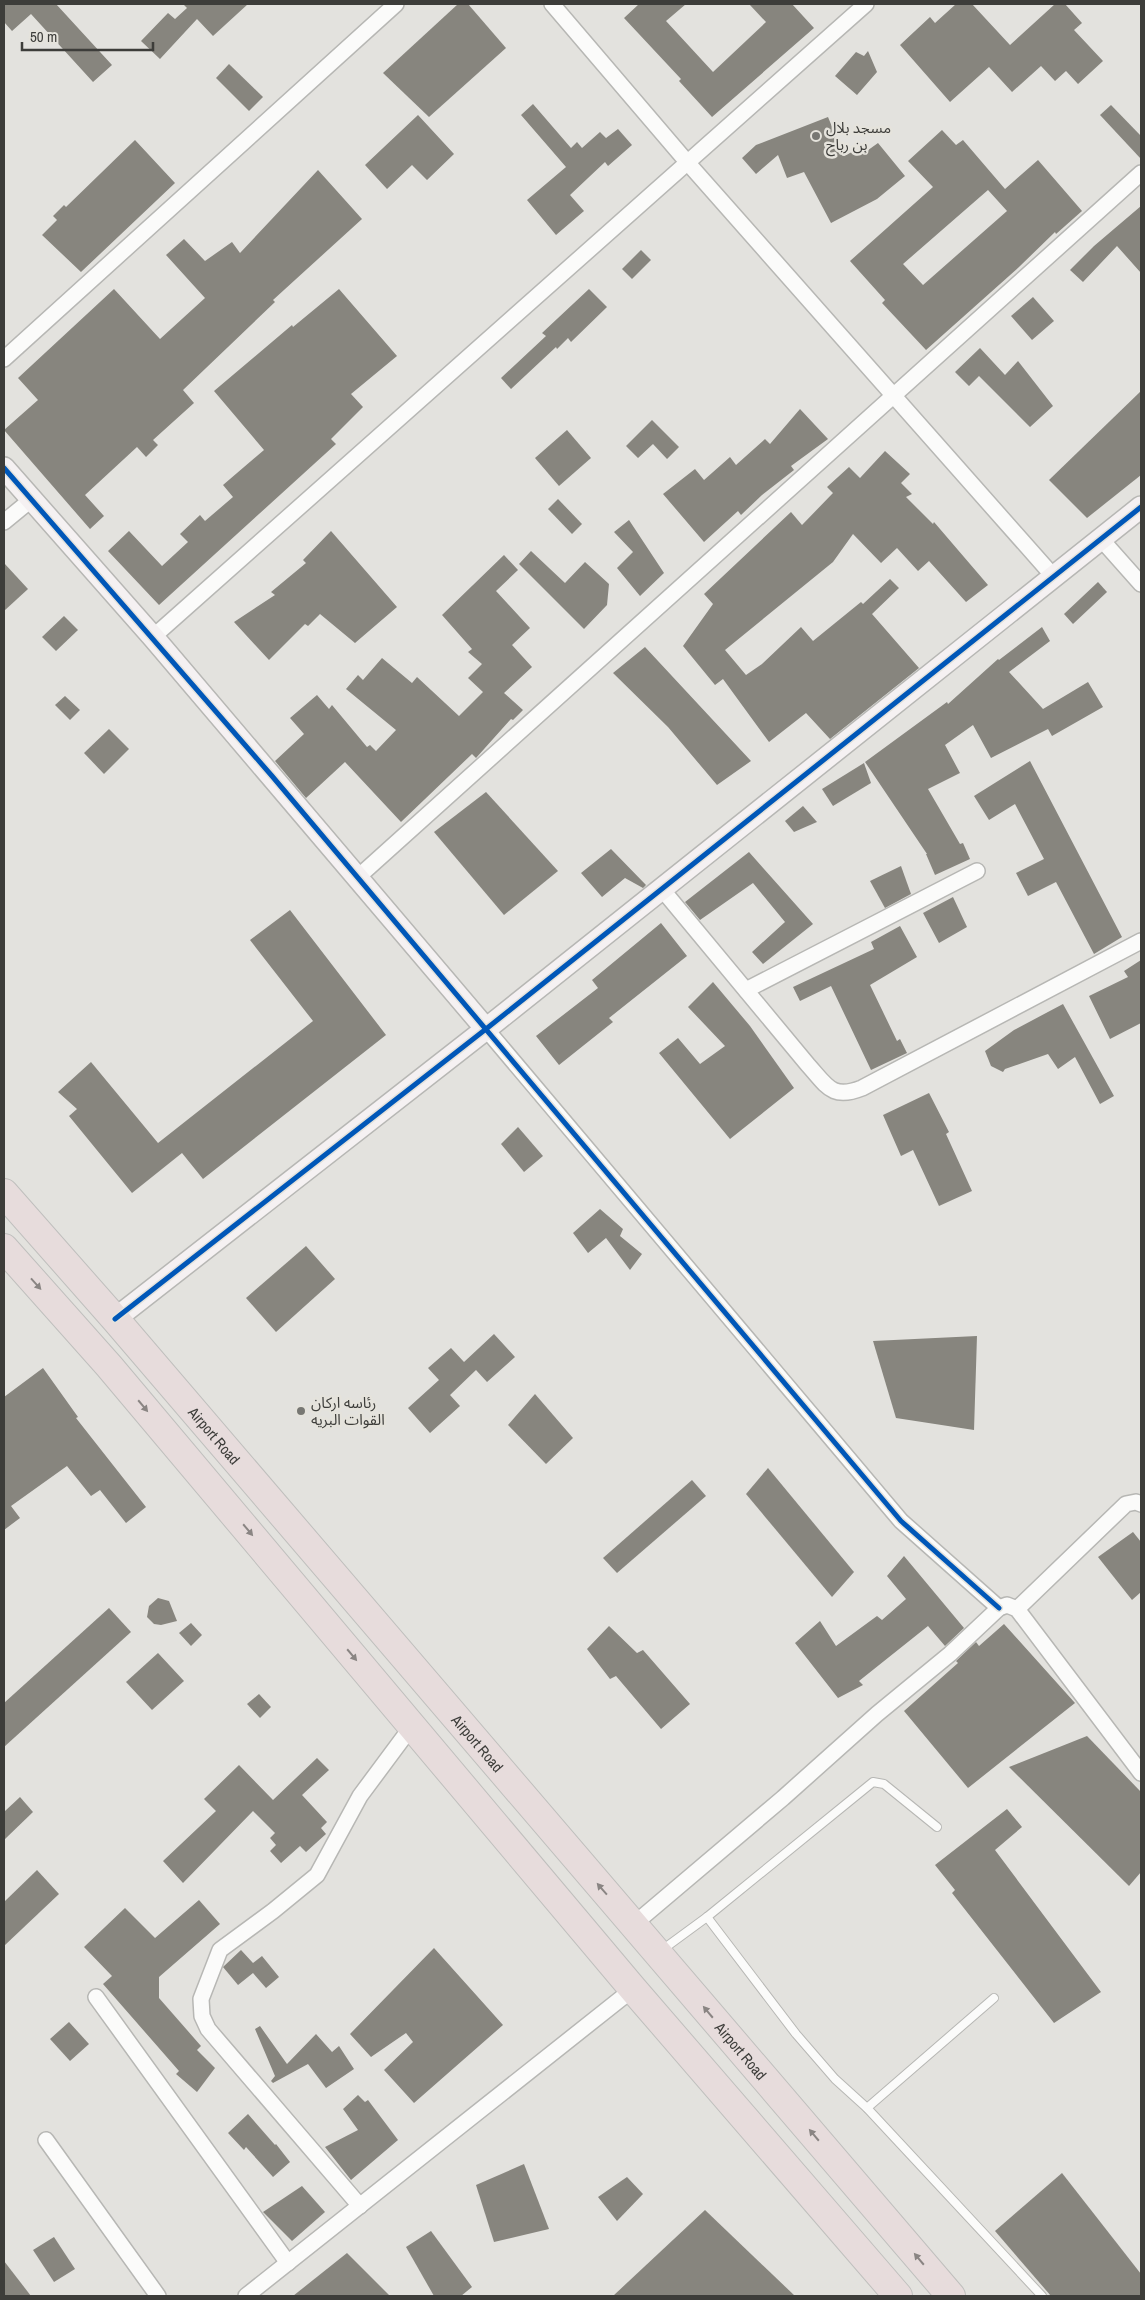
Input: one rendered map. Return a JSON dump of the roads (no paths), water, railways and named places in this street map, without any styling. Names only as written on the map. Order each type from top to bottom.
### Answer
[{"type":"highway","name":"Airport Road","points":[[4,1193],[115,1319],[950,2296]]},
{"type":"highway","points":[[4,1248],[109,1366],[633,1989],[898,2296]]},
{"type":"street","points":[[4,358],[396,4]]},
{"type":"street","points":[[552,4],[687,162],[892,396],[1054,577]]},
{"type":"street","points":[[153,637],[866,4]]},
{"type":"street","points":[[357,878],[1141,173]]},
{"type":"street","points":[[4,468],[153,637],[901,1521],[1000,1608]]},
{"type":"street","points":[[4,522],[32,499]]},
{"type":"street","points":[[115,1319],[486,1029],[1141,507]]},
{"type":"street","points":[[1101,539],[1141,584]]},
{"type":"street","points":[[746,990],[977,871]]},
{"type":"street","points":[[661,888],[676,910],[808,1065],[831,1090],[847,1094],[862,1088],[1141,941]]},
{"type":"street","points":[[1017,1609],[1126,1504],[1136,1502],[1141,1504]]},
{"type":"street","points":[[633,1925],[783,1798],[877,1714],[950,1654],[1000,1608],[1007,1605],[1017,1609],[1141,1772]]},
{"type":"street","points":[[360,2206],[208,2028],[202,2016],[201,1999],[220,1950],[273,1911],[317,1874],[360,1796],[412,1726]]},
{"type":"street","points":[[246,2296],[633,1989]]},
{"type":"street","points":[[96,1997],[288,2263]]},
{"type":"street","points":[[46,2140],[158,2296]]},
{"type":"lane","points":[[658,1953],[707,1917],[873,1782],[884,1784],[937,1827]]},
{"type":"lane","points":[[707,1917],[796,2034],[835,2079],[866,2108],[1042,2296]]},
{"type":"lane","points":[[866,2108],[994,1998]]},
{"type":"place","name":"مسجد بلال بن رباح","points":[[816,136]]},
{"type":"place","name":"رئاسه اركان القوات البريه","points":[[301,1411]]}]
